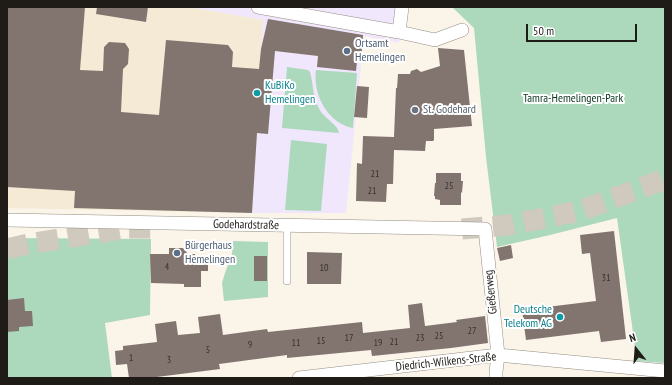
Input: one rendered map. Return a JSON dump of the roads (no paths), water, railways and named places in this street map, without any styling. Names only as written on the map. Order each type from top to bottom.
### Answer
[{"type":"street","points":[[258,7],[399,32],[434,40],[462,30]]},
{"type":"street","points":[[399,32],[402,7]]},
{"type":"street","name":"Godehardstraße","points":[[7,220],[485,229]]},
{"type":"street","name":"Gießerweg","points":[[485,229],[498,355],[496,378]]},
{"type":"street","name":"Diedrich-Wilkens-Straße","points":[[299,378],[374,374],[498,355],[613,372],[665,371]]},
{"type":"lane","points":[[287,226],[287,281]]},
{"type":"tunnel","points":[[462,229],[509,225],[580,211],[665,179]]},
{"type":"tunnel","points":[[7,249],[28,244],[128,228],[152,228]]},
{"type":"place","name":"Ortsamt Hemelingen","points":[[347,51]]},
{"type":"place","name":"KuBiKo Hemelingen","points":[[257,93]]},
{"type":"place","name":"St. Godehard","points":[[415,110]]},
{"type":"place","name":"Bürgerhaus Hemelingen","points":[[177,253]]},
{"type":"place","name":"Deutsche Telekom AG","points":[[560,317]]},
{"type":"park label","name":"Tamra-Hemelingen-Park","points":[[573,99]]}]
